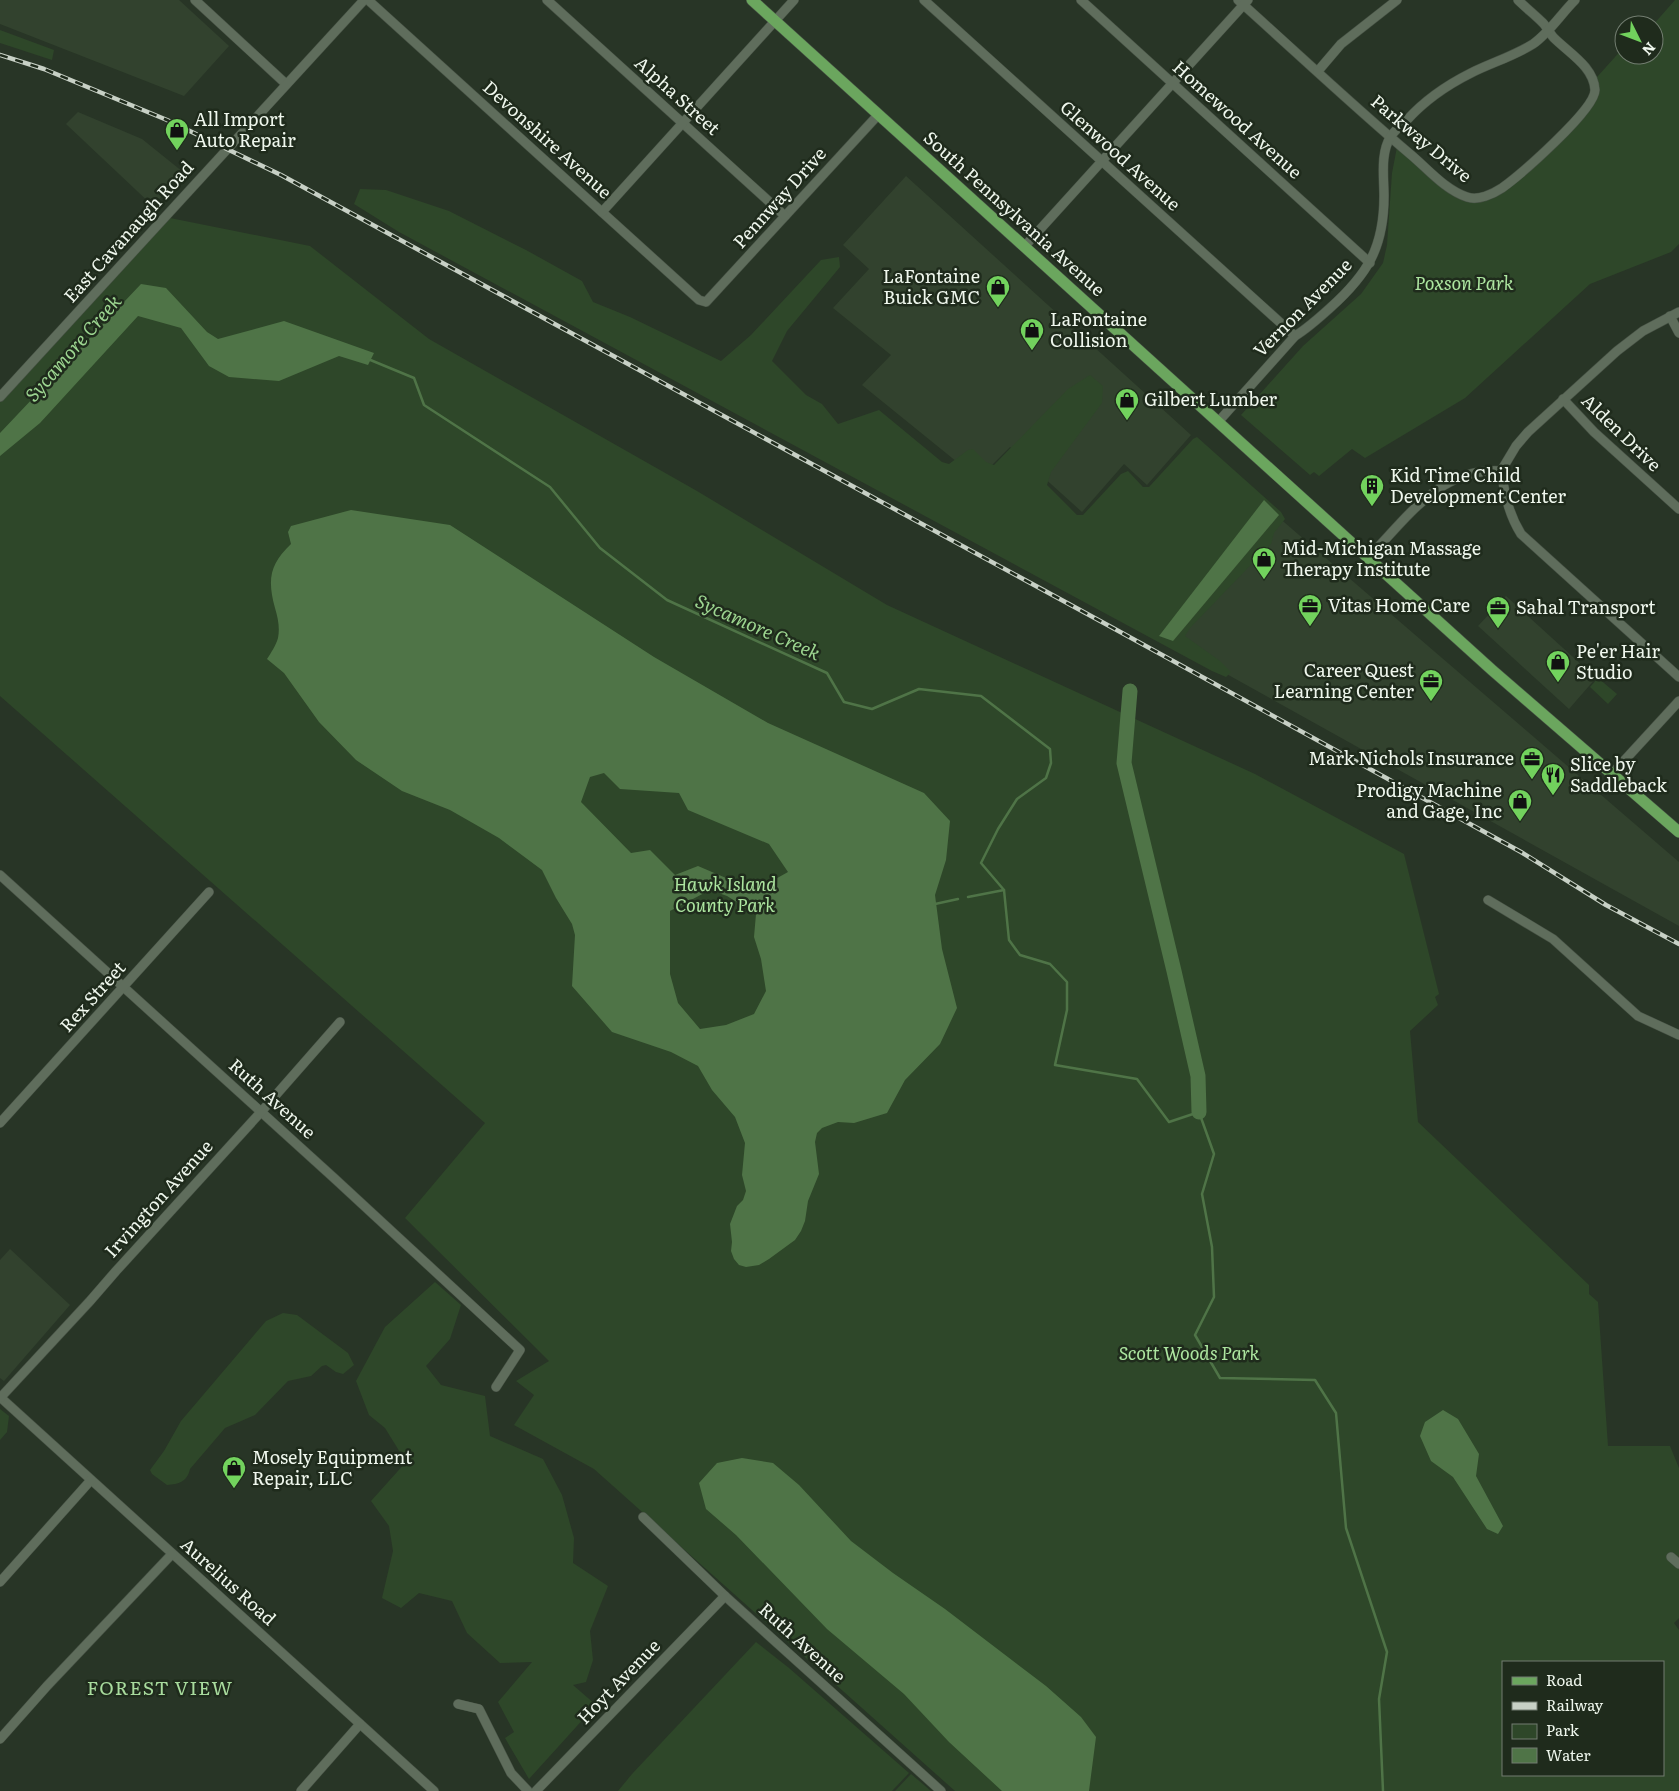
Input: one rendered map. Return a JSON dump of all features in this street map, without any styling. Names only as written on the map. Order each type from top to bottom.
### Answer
[{"type":"main road","name":"South Pennsylvania Avenue","points":[[752,0],[1536,710],[1679,832]]},
{"type":"street","points":[[195,0],[286,84]]},
{"type":"street","name":"East Cavanaugh Road","points":[[0,397],[364,0]]},
{"type":"street","name":"Devonshire Avenue","points":[[368,0],[699,300],[706,302]]},
{"type":"street","name":"Alpha Street","points":[[546,0],[786,216]]},
{"type":"street","points":[[602,212],[794,0]]},
{"type":"street","name":"Glenwood Avenue","points":[[924,0],[1295,336]]},
{"type":"street","name":"Homewood Avenue","points":[[1081,0],[1370,263]]},
{"type":"street","points":[[1318,71],[1341,44],[1398,0]]},
{"type":"street","points":[[1518,0],[1548,30]]},
{"type":"street","name":"Vernon Avenue","points":[[1218,422],[1295,336],[1308,328],[1345,295],[1361,277],[1370,263],[1377,248],[1381,231],[1384,198],[1384,162],[1390,137],[1419,106],[1439,92],[1470,74],[1521,51],[1534,43],[1574,0]]},
{"type":"street","points":[[1024,247],[1243,2]]},
{"type":"street","name":"Parkway Drive","points":[[1243,2],[1390,137],[1447,186],[1468,198],[1478,198],[1502,188],[1543,152],[1579,117],[1590,103],[1595,92],[1592,77],[1586,68],[1552,37],[1548,30]]},
{"type":"street","name":"Pennway Drive","points":[[706,302],[878,115]]},
{"type":"street","points":[[1679,312],[1643,331],[1617,351],[1528,432],[1500,470],[1512,519],[1521,534],[1679,677]]},
{"type":"street","points":[[1670,316],[1679,333]]},
{"type":"street","name":"Alden Drive","points":[[1563,400],[1594,432],[1679,509]]},
{"type":"street","points":[[1368,558],[1419,504],[1435,490],[1469,473],[1484,470],[1500,470]]},
{"type":"street","points":[[1611,774],[1679,701]]},
{"type":"street","name":"Ruth Avenue","points":[[0,875],[520,1350],[496,1386]]},
{"type":"street","name":"Rex Street","points":[[0,1123],[209,892]]},
{"type":"street","points":[[1488,900],[1553,939],[1638,1016],[1679,1035]]},
{"type":"street","name":"Irvington Avenue","points":[[0,1398],[261,1112],[340,1022]]},
{"type":"street","name":"Aurelius Road","points":[[0,1398],[434,1791]]},
{"type":"street","points":[[0,1582],[91,1480]]},
{"type":"street","name":"Ruth Avenue","points":[[643,1517],[725,1596],[942,1791]]},
{"type":"street","points":[[0,1739],[47,1686],[172,1554]]},
{"type":"street","points":[[1671,1557],[1679,1564]]},
{"type":"street","name":"Hoyt Avenue","points":[[536,1791],[725,1596]]},
{"type":"street","points":[[458,1704],[479,1709],[511,1773],[528,1791]]},
{"type":"street","points":[[301,1791],[360,1724]]},
{"type":"shaded area","points":[[0,0],[179,0],[229,46],[184,96],[0,24]]},
{"type":"shaded area","points":[[78,112],[142,139],[183,172],[153,206],[66,124]]},
{"type":"shaded area","points":[[906,176],[1191,435],[1147,485],[1124,464],[1082,512],[1010,447],[978,479],[862,385],[891,355],[833,308],[869,269],[843,245]]},
{"type":"shaded area","points":[[1255,497],[1679,862],[1679,926],[1169,642]]},
{"type":"shaded area","points":[[1506,596],[1596,678],[1569,709],[1478,626]]},
{"type":"shaded area","points":[[10,1249],[70,1305],[4,1381],[0,1378],[0,1260]]},
{"type":"green space","name":"Poxson Park","points":[[1675,0],[1679,0],[1679,244],[1671,252],[1590,284],[1465,398],[1365,458],[1352,449],[1319,476],[1314,472],[1310,475],[1241,415],[1303,346],[1361,294],[1383,263],[1387,245],[1392,173],[1397,147],[1462,200],[1477,202],[1499,193],[1596,98],[1597,77],[1614,58],[1614,65],[1664,65],[1664,15],[1662,15]]},
{"type":"green space","points":[[0,30],[54,50],[52,60],[0,43]]},
{"type":"green space","points":[[360,189],[386,190],[449,211],[582,281],[593,302],[630,317],[721,361],[751,335],[821,260],[839,257],[840,267],[787,331],[772,361],[806,395],[822,404],[838,424],[879,410],[942,462],[949,464],[968,450],[973,449],[986,462],[994,465],[1068,389],[1090,375],[1103,386],[1102,403],[1051,472],[1047,485],[1077,515],[1083,515],[1121,474],[1128,471],[1143,487],[1149,487],[1193,439],[1197,437],[1281,512],[1285,519],[1274,533],[1271,544],[1190,628],[1185,636],[1220,661],[1231,672],[1226,677],[1212,671],[399,232],[354,204]]},
{"type":"green space","points":[[165,217],[310,246],[429,339],[697,491],[887,605],[1255,774],[1404,854],[1439,994],[1435,997],[1438,1005],[1410,1031],[1418,1122],[1589,1285],[1589,1294],[1598,1302],[1608,1446],[1670,1446],[1679,1468],[1679,1618],[1674,1623],[1679,1630],[1679,1791],[955,1791],[594,1469],[514,1425],[534,1395],[516,1381],[549,1361],[405,1218],[485,1123],[0,696],[0,401]]},
{"type":"green space","points":[[1598,678],[1617,694],[1608,704],[1590,687]]},
{"type":"green space","points":[[435,1282],[461,1305],[450,1339],[426,1366],[441,1385],[485,1396],[490,1436],[543,1459],[562,1495],[574,1538],[573,1563],[608,1586],[590,1631],[593,1660],[586,1682],[573,1685],[596,1705],[529,1779],[505,1738],[514,1732],[498,1702],[532,1662],[500,1663],[467,1633],[452,1601],[419,1593],[401,1608],[382,1598],[393,1551],[389,1526],[371,1501],[406,1462],[385,1428],[369,1415],[356,1381],[385,1327]]},
{"type":"green space","points":[[283,1313],[297,1315],[348,1353],[354,1365],[343,1374],[336,1372],[326,1365],[322,1366],[311,1376],[288,1381],[255,1415],[225,1428],[190,1469],[187,1477],[182,1482],[167,1485],[152,1474],[150,1470],[164,1451],[181,1421],[266,1321]]},
{"type":"green space","points":[[0,1409],[9,1416],[7,1432],[0,1440]]},
{"type":"green space","points":[[756,1642],[789,1668],[909,1773],[892,1791],[618,1791],[632,1774]]},
{"type":"green space","points":[[911,1774],[931,1791],[895,1791]]},
{"type":"water","points":[[141,284],[166,288],[207,332],[218,339],[284,321],[374,353],[368,365],[339,356],[279,381],[229,377],[209,366],[181,328],[138,316],[40,423],[0,456],[0,433]]},
{"type":"water","points":[[1264,500],[1279,515],[1173,641],[1159,636]]},
{"type":"water","points":[[351,510],[450,525],[654,657],[768,723],[924,793],[950,821],[946,860],[935,895],[942,949],[957,1008],[940,1044],[905,1080],[887,1113],[854,1123],[838,1122],[822,1128],[817,1133],[815,1142],[819,1174],[808,1201],[805,1221],[795,1240],[769,1259],[759,1265],[746,1267],[739,1265],[731,1251],[730,1224],[737,1206],[743,1200],[746,1191],[742,1175],[745,1143],[735,1117],[712,1090],[698,1066],[671,1052],[612,1032],[572,986],[575,935],[572,924],[542,870],[499,838],[450,810],[402,791],[356,760],[319,722],[284,673],[267,659],[276,643],[279,630],[271,589],[272,573],[279,558],[291,544],[288,532],[291,526]],"holes":[[[604,773],[620,789],[679,793],[688,810],[769,844],[788,872],[763,886],[733,881],[698,866],[675,875],[650,850],[631,853],[581,802],[590,777]],[[710,890],[727,896],[756,914],[754,937],[761,959],[766,991],[754,1014],[726,1025],[700,1029],[678,1003],[670,974],[670,911]]]},
{"type":"water","points":[[1443,1410],[1458,1419],[1479,1454],[1476,1476],[1503,1526],[1498,1534],[1487,1529],[1453,1477],[1431,1461],[1420,1436],[1425,1422]]},
{"type":"water","points":[[742,1458],[773,1463],[799,1485],[851,1541],[945,1609],[1046,1686],[1081,1717],[1096,1737],[1089,1791],[1002,1791],[949,1742],[904,1694],[827,1629],[736,1535],[706,1509],[699,1483],[717,1463]]},
{"type":"waterway","name":"Sycamore Creek","points":[[368,359],[414,378],[424,405],[550,487],[600,548],[667,600],[827,673],[844,702],[872,709],[919,689],[981,696],[1050,749],[1051,763],[1046,778],[1017,799],[998,829],[981,863],[1004,890],[1009,940],[1020,955],[1050,964],[1067,982],[1067,1010],[1055,1065],[1137,1079],[1169,1122],[1199,1112],[1214,1154],[1202,1194],[1212,1247],[1214,1297],[1195,1335],[1220,1378],[1315,1380],[1336,1413],[1346,1528],[1387,1652],[1379,1699],[1383,1791]]},
{"type":"waterway","points":[[1130,691],[1124,763],[1198,1076],[1199,1112]]},
{"type":"waterway","points":[[968,897],[1004,890]]},
{"type":"waterway","points":[[935,904],[958,899]]},
{"type":"railway","points":[[0,55],[44,69],[167,120],[281,175],[1521,852],[1606,905],[1679,944]]},
{"type":"place","name":"All Import Auto Repair","points":[[177,151]]},
{"type":"place","name":"LaFontaine Buick GMC","points":[[998,308]]},
{"type":"place","name":"LaFontaine Collision","points":[[1032,351]]},
{"type":"place","name":"Gilbert Lumber","points":[[1127,421]]},
{"type":"place","name":"Kid Time Child Development Center","points":[[1372,507]]},
{"type":"place","name":"Mid-Michigan Massage Therapy Institute","points":[[1264,580]]},
{"type":"place","name":"Vitas Home Care","points":[[1310,627]]},
{"type":"place","name":"Sahal Transport","points":[[1498,629]]},
{"type":"place","name":"Pe'er Hair Studio","points":[[1558,683]]},
{"type":"place","name":"Career Quest Learning Center","points":[[1431,702]]},
{"type":"place","name":"Mark Nichols Insurance","points":[[1532,780]]},
{"type":"place","name":"Slice by Saddleback","points":[[1553,796]]},
{"type":"place","name":"Prodigy Machine and Gage, Inc","points":[[1520,822]]},
{"type":"place","name":"Mosely Equipment Repair, LLC","points":[[234,1489]]},
{"type":"district","name":"FOREST VIEW","points":[[160,1688]]},
{"type":"park label","name":"Hawk Island County Park","points":[[725,895]]},
{"type":"park label","name":"Scott Woods Park","points":[[1189,1354]]}]
